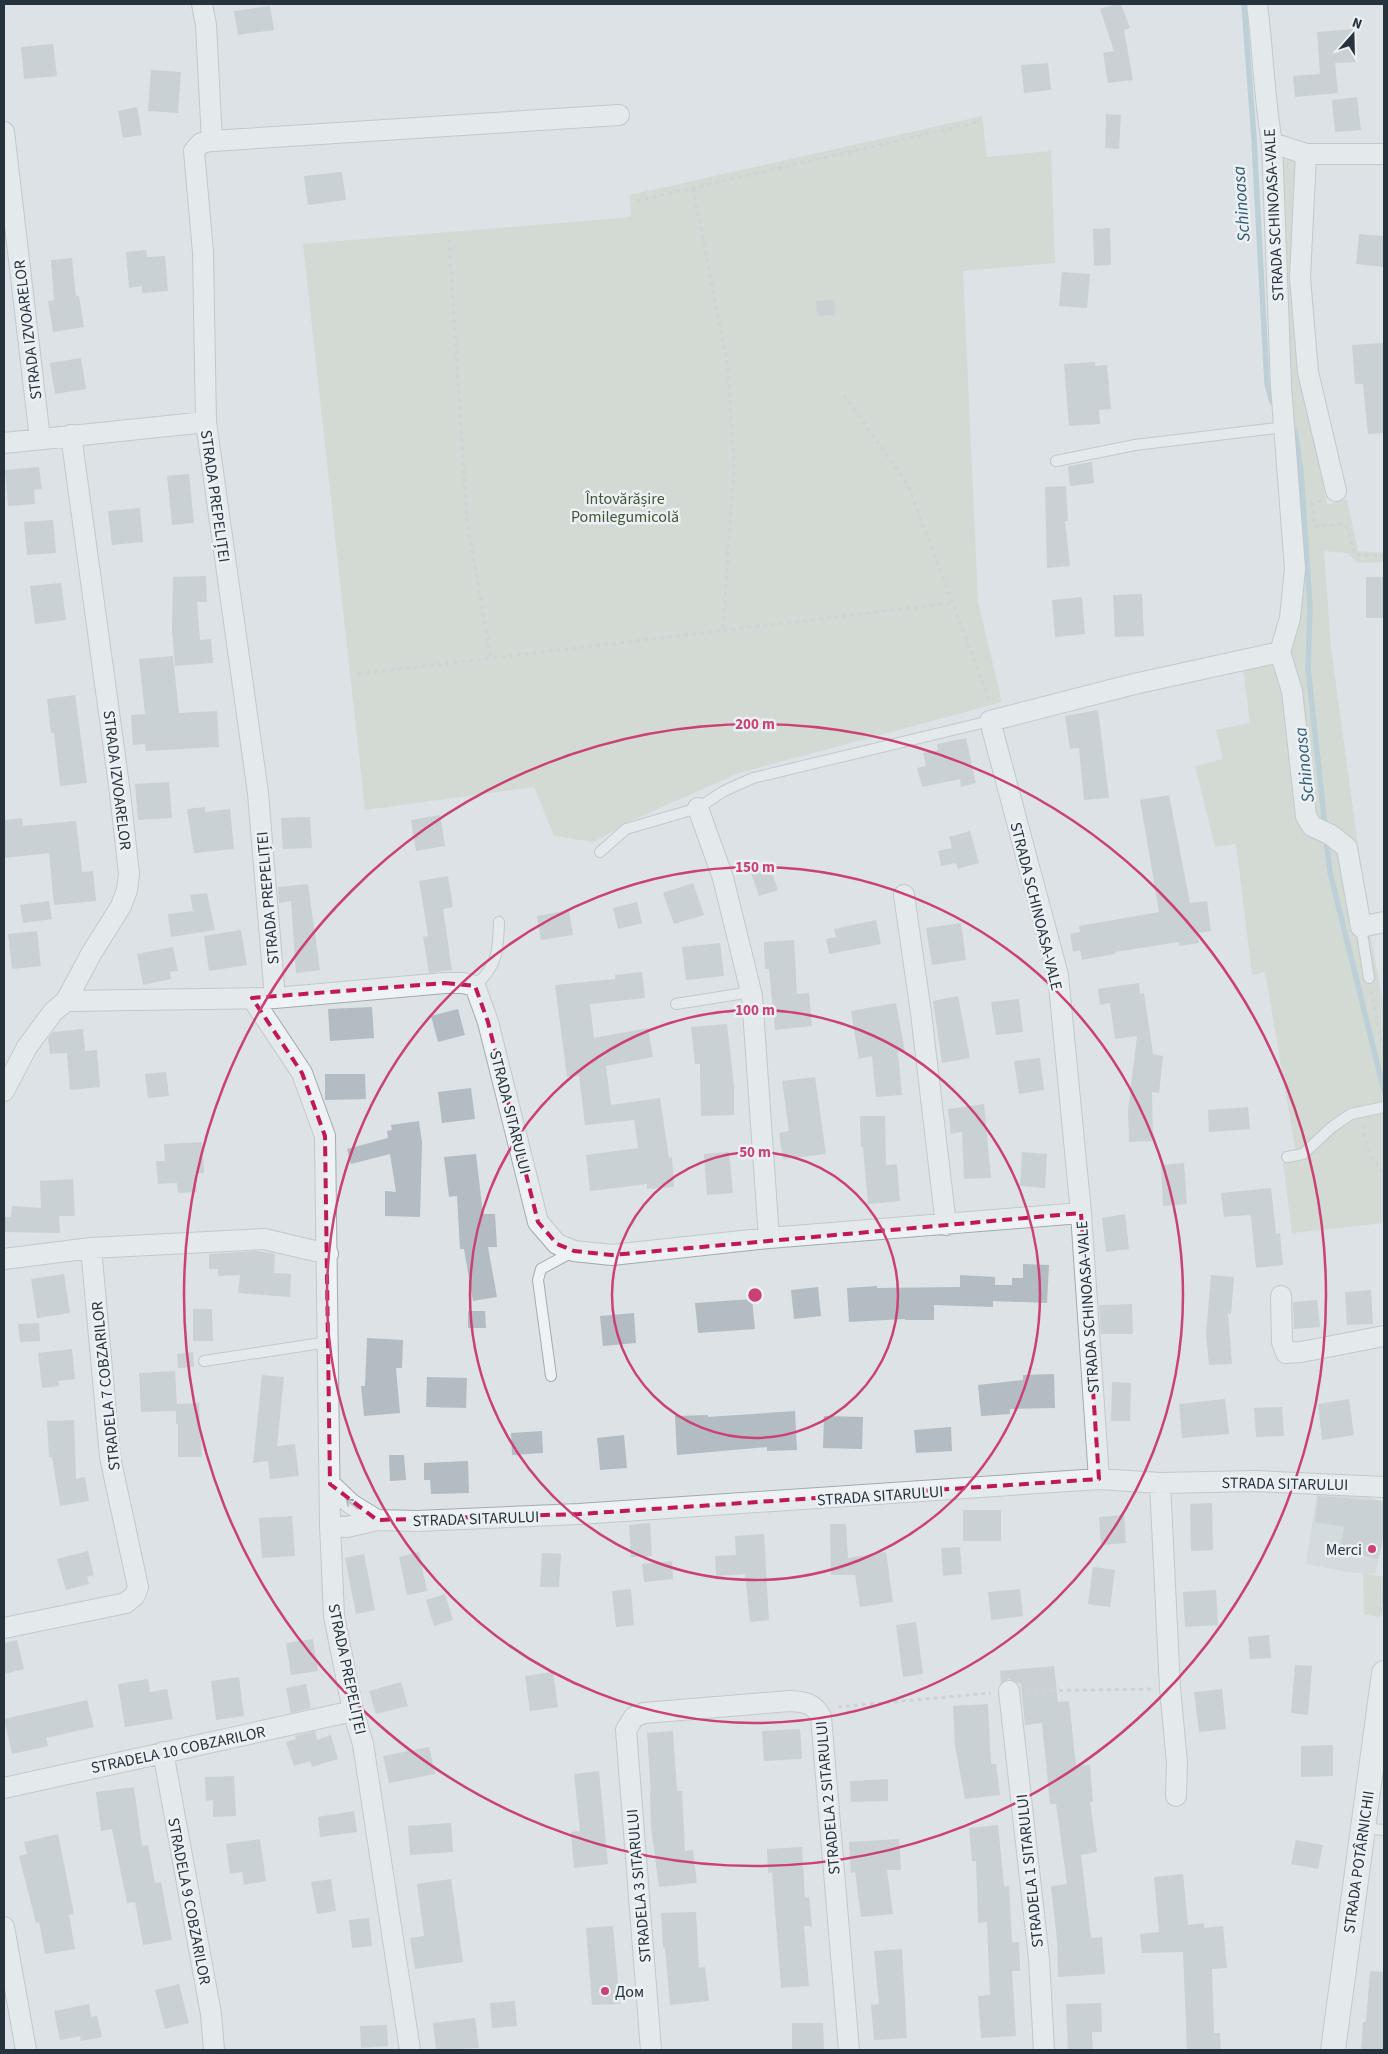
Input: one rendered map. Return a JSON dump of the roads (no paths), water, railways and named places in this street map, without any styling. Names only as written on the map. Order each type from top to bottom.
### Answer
[{"type":"street","points":[[202,4],[206,25],[212,141],[619,115]]},
{"type":"street","name":"STRADA SCHINOASA-VALE","points":[[1257,4],[1262,39],[1266,106],[1272,143],[1284,427],[1295,569],[1290,618],[1280,652]]},
{"type":"street","name":"STRADA IZVOARELOR","points":[[4,132],[40,439]]},
{"type":"street","name":"STRADA PREPELIȚEI","points":[[212,141],[201,143],[194,151],[204,252],[206,422],[258,792],[275,998]]},
{"type":"street","points":[[1272,143],[1306,154],[1384,154]]},
{"type":"street","points":[[1306,154],[1300,278],[1308,372],[1336,491]]},
{"type":"street","points":[[4,442],[206,422]]},
{"type":"street","name":"STRADA IZVOARELOR","points":[[4,1091],[27,1047],[52,1012],[66,1001],[91,954],[121,906],[127,890],[129,874],[120,793],[71,435]]},
{"type":"street","points":[[990,721],[1134,684],[1280,652],[1292,691],[1306,816],[1312,826],[1326,833],[1347,848],[1361,927],[1384,922]]},
{"type":"street","name":"STRADA SCHINOASA-VALE","points":[[990,721],[1058,975],[1080,1213],[1098,1479]]},
{"type":"street","points":[[698,808],[723,878],[751,992],[769,1238]]},
{"type":"street","points":[[904,895],[921,1013],[946,1225]]},
{"type":"street","points":[[66,1001],[275,998],[445,983],[463,982],[475,986]]},
{"type":"street","name":"STRADA SITARULUI","points":[[475,986],[488,1022],[538,1222],[557,1244],[574,1251],[612,1255],[769,1238],[1080,1213]]},
{"type":"street","name":"STRADA PREPELIȚEI","points":[[252,998],[302,1073],[325,1136],[330,1525],[334,1616],[353,1711],[363,1744],[410,2050]]},
{"type":"street","points":[[4,1259],[91,1248],[264,1239],[328,1254]]},
{"type":"street","name":"STRADELA 7 COBZARILOR","points":[[4,1628],[126,1603],[135,1595],[138,1587],[110,1457],[91,1248]]},
{"type":"street","points":[[1281,1296],[1282,1342],[1286,1352],[1301,1352],[1384,1336]]},
{"type":"street","name":"STRADA SITARULUI","points":[[330,1525],[347,1527],[377,1520],[417,1521],[579,1514],[1098,1479],[1160,1482],[1256,1481],[1384,1487]]},
{"type":"street","points":[[1160,1482],[1170,1688],[1176,1763],[1176,1796]]},
{"type":"street","points":[[330,1484],[351,1504],[377,1520]]},
{"type":"street","name":"STRADA POTÂRNICHII","points":[[1332,2050],[1373,1829],[1384,1673]]},
{"type":"street","name":"STRADELA 1 SITARULUI","points":[[1009,1691],[1039,1959],[1044,2050]]},
{"type":"street","name":"STRADELA 2 SITARULUI","points":[[629,1723],[644,1713],[790,1701],[811,1704],[817,1709],[821,1717],[850,2050]]},
{"type":"street","name":"STRADELA 10 COBZARILOR","points":[[4,1788],[353,1711]]},
{"type":"street","name":"STRADELA 3 SITARULUI","points":[[629,1723],[626,1739],[651,2050]]},
{"type":"street","name":"STRADELA 9 COBZARILOR","points":[[162,1752],[212,2014],[214,2050]]},
{"type":"street","points":[[4,1927],[26,2050]]},
{"type":"lane","points":[[1056,462],[1135,445],[1284,427]]},
{"type":"lane","points":[[600,852],[626,829],[698,808],[724,791],[753,778],[990,721]]},
{"type":"lane","points":[[475,986],[487,975],[498,955],[499,922]]},
{"type":"lane","points":[[1361,927],[1369,978]]},
{"type":"lane","points":[[676,1004],[751,992]]},
{"type":"lane","points":[[1287,1157],[1302,1154],[1332,1127],[1351,1114],[1379,1108]]},
{"type":"lane","points":[[551,1376],[538,1280],[541,1269],[574,1251]]},
{"type":"lane","points":[[204,1361],[328,1342]]},
{"type":"waterway","name":"Schinoasa","points":[[1244,4],[1254,139],[1267,384],[1272,402]]},
{"type":"waterway","name":"Schinoasa","points":[[1295,430],[1301,471],[1310,607],[1308,668],[1325,826]]},
{"type":"waterway","name":"Schinoasa","points":[[1326,838],[1330,872],[1384,1091]]},
{"type":"place","name":"Merci","points":[[1372,1549]]},
{"type":"place","name":"Дом","points":[[605,1991]]},
{"type":"park label","name":"Întovărășire Pomilegumicolă","points":[[625,507]]}]
